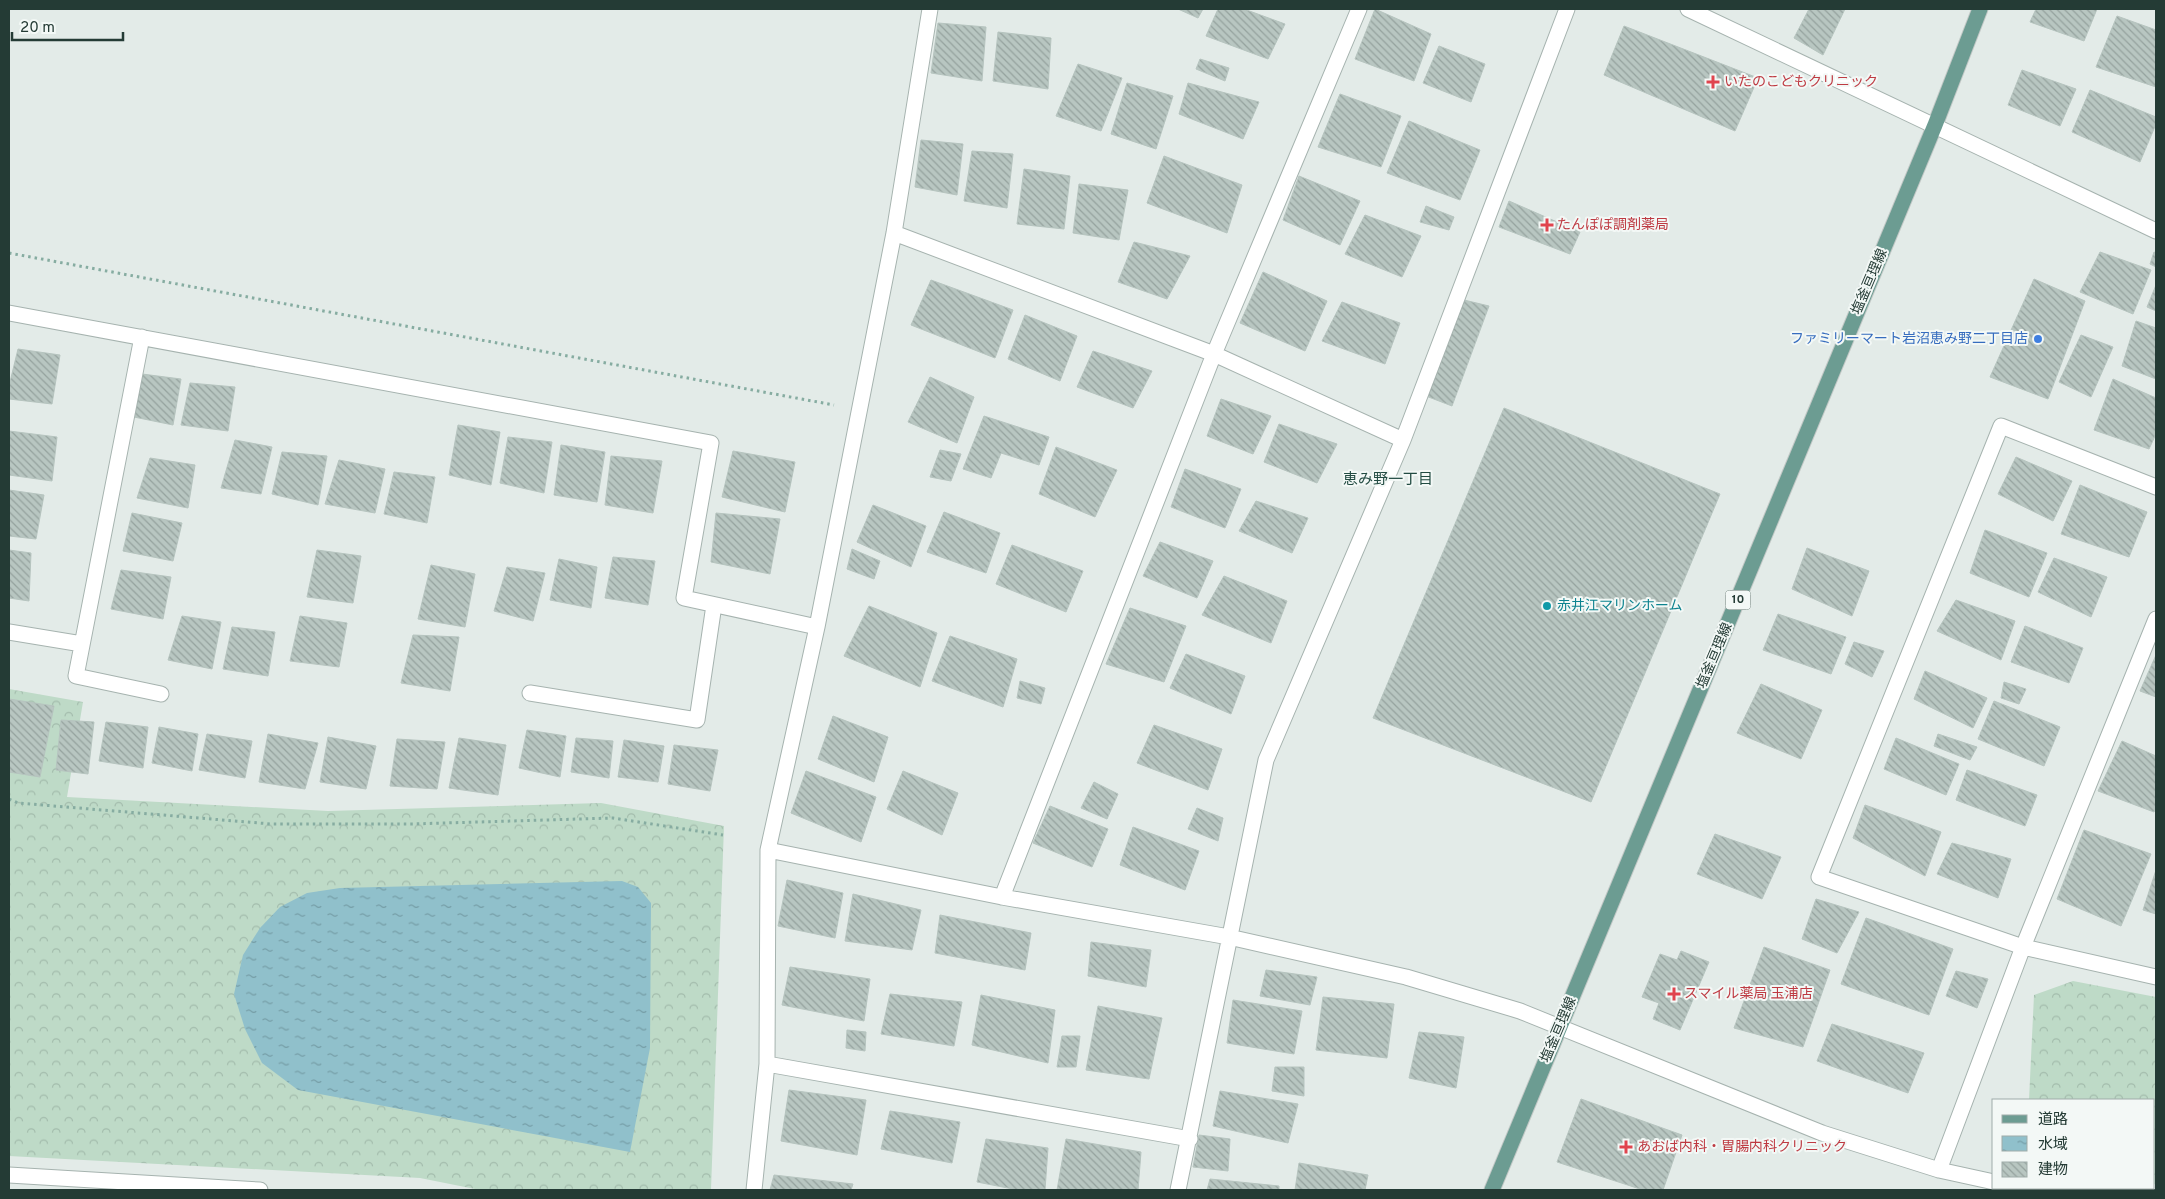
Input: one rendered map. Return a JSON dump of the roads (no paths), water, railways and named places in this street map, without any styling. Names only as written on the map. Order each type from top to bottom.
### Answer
[{"type":"main road","name":"塩釜亘理線","points":[[1492,1190],[1935,125],[1980,9]]},
{"type":"street","points":[[754,1190],[767,1064],[768,850],[817,627],[860,410],[894,233],[930,9]]},
{"type":"street","points":[[1002,897],[1214,354],[1359,9]]},
{"type":"street","points":[[1178,1190],[1190,1139],[1266,760],[1403,440],[1567,9]]},
{"type":"street","points":[[1688,9],[2156,231]]},
{"type":"street","points":[[894,233],[1214,354],[1403,440]]},
{"type":"street","points":[[9,313],[711,443],[684,598],[817,627]]},
{"type":"street","points":[[142,337],[76,676],[161,694]]},
{"type":"street","points":[[2156,487],[2001,426],[1820,877],[2023,947],[2156,978]]},
{"type":"street","points":[[530,693],[697,720],[714,605]]},
{"type":"street","points":[[1939,1170],[2023,947],[2156,619]]},
{"type":"street","points":[[9,632],[82,644]]},
{"type":"street","points":[[768,850],[1002,897],[1229,937],[1406,977],[1503,1005],[1561,1026],[1822,1133],[1939,1170],[1992,1182]]},
{"type":"street","points":[[767,1064],[1190,1139]]},
{"type":"street","points":[[9,1175],[260,1190]]},
{"type":"water","points":[[622,881],[638,887],[651,903],[650,1048],[630,1152],[298,1090],[262,1063],[245,1029],[234,994],[243,955],[260,928],[280,907],[307,893],[340,888]]},
{"type":"place","name":"いたのこどもクリニック","points":[[1713,82]]},
{"type":"place","name":"たんぽぽ調剤薬局","points":[[1547,225]]},
{"type":"place","name":"ファミリーマート岩沼恵み野二丁目店","points":[[2038,339]]},
{"type":"place","name":"赤井江マリンホーム","points":[[1547,606]]},
{"type":"place","name":"スマイル薬局 玉浦店","points":[[1674,994]]},
{"type":"place","name":"あおば内科・胃腸内科クリニック","points":[[1626,1147]]},
{"type":"district","name":"恵み野一丁目","points":[[1388,480]]}]
